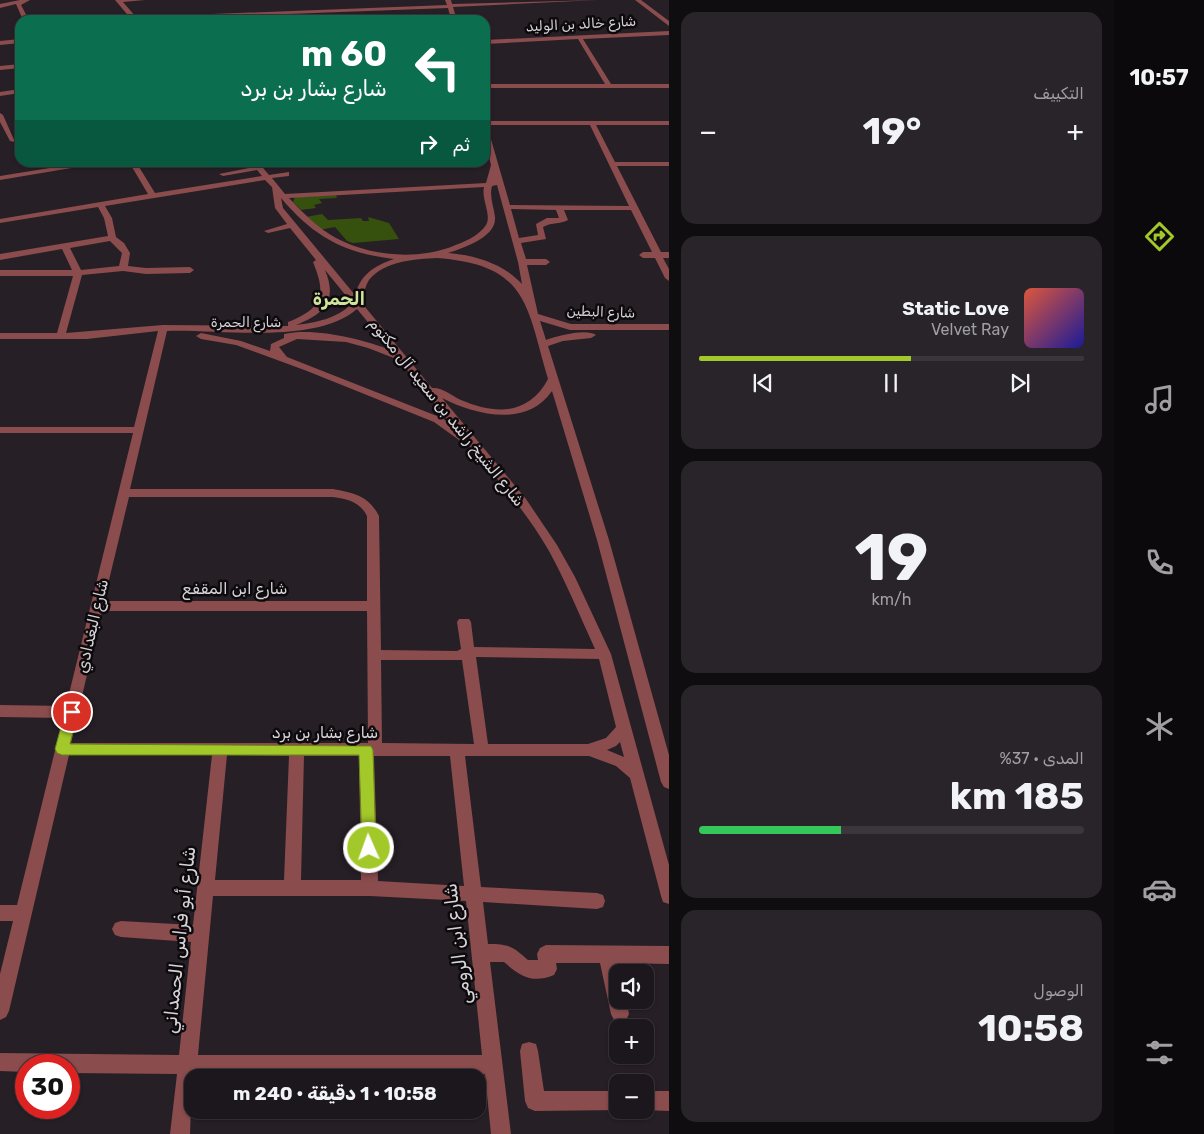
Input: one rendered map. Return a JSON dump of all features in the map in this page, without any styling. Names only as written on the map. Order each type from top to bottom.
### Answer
[{"type":"street","points":[[1,2],[10,0]]},
{"type":"street","points":[[118,0],[142,0]]},
{"type":"street","points":[[118,0],[131,15]]},
{"type":"street","points":[[275,15],[449,3],[595,0]]},
{"type":"street","points":[[638,0],[669,24]]},
{"type":"street","points":[[1,2],[25,1]]},
{"type":"street","points":[[23,15],[18,4],[25,1]]},
{"type":"street","points":[[1,2],[20,9]]},
{"type":"street","points":[[449,3],[453,15]]},
{"type":"street","name":"شارع خالد بن الوليد","points":[[490,41],[669,33]]},
{"type":"street","points":[[580,37],[609,86]]},
{"type":"street","points":[[0,43],[15,42]]},
{"type":"street","points":[[0,68],[15,66]]},
{"type":"street","points":[[490,86],[669,86]]},
{"type":"street","points":[[0,94],[15,92]]},
{"type":"street","points":[[0,115],[4,130],[13,141]]},
{"type":"street","points":[[490,123],[669,123]]},
{"type":"street","points":[[592,123],[668,275]]},
{"type":"street","points":[[490,148],[522,262],[529,300],[613,573],[669,782]]},
{"type":"street","points":[[357,302],[362,283],[379,268],[394,262],[460,247],[482,235],[492,220],[487,191],[494,164]]},
{"type":"street","points":[[614,164],[669,164]]},
{"type":"street","points":[[0,178],[72,167]]},
{"type":"street","points":[[135,167],[153,196]]},
{"type":"street","points":[[223,174],[249,167]]},
{"type":"street","points":[[259,167],[313,228],[340,245],[376,254],[463,258],[494,268],[515,282],[529,300]]},
{"type":"street","points":[[0,221],[153,196],[271,181],[286,174]]},
{"type":"street","name":"شارع الشيخ راشد بن سعيد آل مكتوم","points":[[271,181],[279,208],[292,225],[522,502],[553,548],[590,620],[604,654],[669,896]]},
{"type":"street","points":[[285,196],[488,185],[494,183],[501,186]]},
{"type":"street","points":[[100,204],[110,224],[112,238],[121,245],[126,253],[123,268]]},
{"type":"street","points":[[507,208],[634,208]]},
{"type":"street","points":[[516,241],[543,237],[539,226],[550,220],[564,220],[559,208]]},
{"type":"street","points":[[268,231],[292,225]]},
{"type":"street","points":[[0,256],[112,238]]},
{"type":"street","points":[[61,336],[78,273],[64,245]]},
{"type":"street","points":[[273,328],[301,321],[322,304],[327,294],[326,282],[310,246]]},
{"type":"street","points":[[643,255],[669,255]]},
{"type":"street","points":[[522,262],[546,262]]},
{"type":"street","points":[[1,271],[78,273],[123,268],[146,271],[190,270]]},
{"type":"street","name":"شارع الحمرة","points":[[0,336],[81,336],[273,328],[318,324],[342,314],[357,302]]},
{"type":"street","name":"شارع البطين","points":[[534,316],[570,327],[669,327]]},
{"type":"street","name":"شارع الحمرة","points":[[162,332],[201,336],[296,336],[350,339],[379,348],[406,361]]},
{"type":"street","name":"شارع البغدادي","points":[[0,1011],[162,332]]},
{"type":"street","name":"شارع البطين","points":[[543,345],[562,338],[577,336],[669,335]]},
{"type":"street","points":[[201,336],[232,342],[311,369],[438,420],[456,432],[491,464]]},
{"type":"street","points":[[284,360],[275,351],[274,346],[296,336]]},
{"type":"street","points":[[423,381],[441,395],[469,408],[488,412],[506,412],[521,409],[543,397],[553,379]]},
{"type":"street","points":[[1,431],[140,430]]},
{"type":"street","points":[[124,493],[333,493],[363,500],[369,506],[373,516],[375,655],[370,750],[370,888]]},
{"type":"street","name":"شارع ابن المقفع","points":[[97,606],[373,606]]},
{"type":"street","points":[[464,622],[482,750]]},
{"type":"street","points":[[375,655],[458,656],[468,652],[604,654]]},
{"type":"street","points":[[0,711],[72,712]]},
{"type":"street","name":"شارع بشار بن برد","points":[[588,750],[611,742],[625,727]]},
{"type":"street","name":"شارع بشار بن برد","points":[[62,749],[588,750],[610,756],[638,776]]},
{"type":"street","name":"شارع أبو فراس الحمداني","points":[[180,1134],[220,750]]},
{"type":"street","points":[[292,888],[297,750]]},
{"type":"street","name":"شارع ابن الرومي","points":[[457,750],[501,1134]]},
{"type":"street","points":[[206,888],[370,888],[472,892],[597,901]]},
{"type":"street","points":[[0,913],[24,913]]},
{"type":"street","points":[[121,929],[201,934]]},
{"type":"street","points":[[480,953],[507,953],[525,969],[548,969],[546,954],[669,955]]},
{"type":"street","points":[[607,955],[620,1014]]},
{"type":"street","points":[[529,1050],[535,1101],[609,1101]]},
{"type":"street","points":[[0,1062],[187,1065],[492,1064]]},
{"type":"street","points":[[654,1101],[669,1101]]},
{"type":"green space","points":[[336,195],[337,198],[319,199],[322,203],[314,205],[316,208],[301,210],[293,202],[295,197]]},
{"type":"green space","points":[[322,214],[328,220],[361,218],[363,221],[369,221],[368,217],[389,223],[399,239],[353,243],[347,241],[335,227],[319,230],[306,217]]},
{"type":"district","name":"الحمرة","points":[[339,299]]},
{"type":"route","points":[[72,712],[62,749],[366,750],[369,848]]}]
